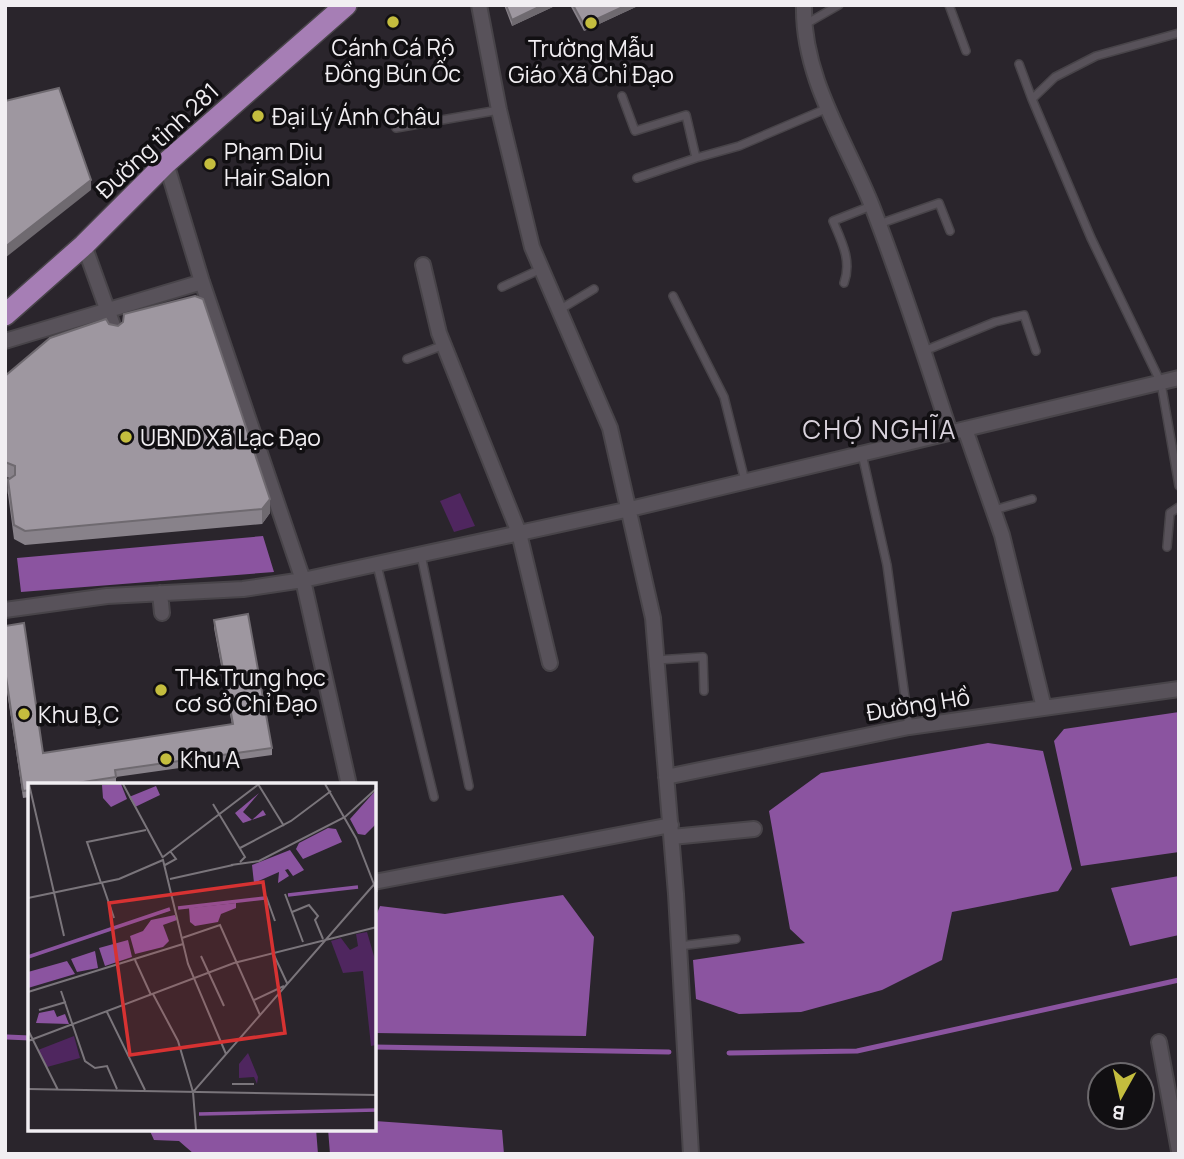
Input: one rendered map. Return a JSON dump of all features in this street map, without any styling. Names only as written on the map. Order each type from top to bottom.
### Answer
[{"type":"main road","name":"Đường tỉnh 281","points":[[5,315],[84,245],[166,163],[346,5]]},
{"type":"street","points":[[479,5],[499,110],[532,247],[610,428],[653,618],[671,831],[691,1154]]},
{"type":"street","points":[[804,5],[808,51],[828,108],[872,206],[950,432]]},
{"type":"street","points":[[166,163],[202,282],[303,580],[349,783]]},
{"type":"street","points":[[84,245],[115,331]]},
{"type":"street","points":[[423,265],[444,345],[519,533],[550,663]]},
{"type":"street","points":[[5,341],[202,282]]},
{"type":"street","points":[[5,610],[107,596],[243,589],[303,580],[630,509],[1179,378]]},
{"type":"street","points":[[965,429],[993,511],[1044,708]]},
{"type":"street","points":[[160,593],[162,613]]},
{"type":"street","name":"Đường Hồ","points":[[666,777],[909,727],[1179,689]]},
{"type":"street","points":[[376,882],[671,831],[754,829]]},
{"type":"street","points":[[1159,1042],[1179,1151]]},
{"type":"lane","points":[[804,26],[839,5]]},
{"type":"lane","points":[[949,5],[966,51]]},
{"type":"lane","points":[[1032,99],[1055,77],[1096,56],[1179,33]]},
{"type":"lane","points":[[1019,64],[1091,238],[1161,383],[1179,486]]},
{"type":"lane","points":[[622,96],[635,131],[686,115],[696,158]]},
{"type":"lane","points":[[637,178],[739,146],[828,108]]},
{"type":"lane","points":[[396,128],[499,110]]},
{"type":"lane","points":[[878,224],[939,203],[950,231]]},
{"type":"lane","points":[[844,283],[849,270],[833,221],[872,206]]},
{"type":"lane","points":[[502,287],[542,269]]},
{"type":"lane","points":[[559,310],[594,289]]},
{"type":"lane","points":[[673,296],[727,406],[746,482]]},
{"type":"lane","points":[[923,351],[995,322],[1024,315],[1035,351]]},
{"type":"lane","points":[[407,359],[444,345]]},
{"type":"lane","points":[[862,454],[887,565],[909,727]]},
{"type":"lane","points":[[993,511],[1032,499]]},
{"type":"lane","points":[[1167,547],[1170,513],[1179,507]]},
{"type":"lane","points":[[421,554],[469,786]]},
{"type":"lane","points":[[377,564],[434,797]]},
{"type":"lane","points":[[657,660],[703,657],[704,691]]},
{"type":"lane","points":[[678,947],[736,939]]},
{"type":"shaded area","points":[[460,493],[475,526],[454,532],[440,501]]},
{"type":"shaded area","points":[[263,536],[274,572],[21,592],[17,558]]},
{"type":"shaded area","points":[[1179,712],[1179,852],[1081,866],[1054,741],[1064,729]]},
{"type":"shaded area","points":[[988,743],[1043,751],[1072,869],[1058,891],[952,912],[942,960],[882,990],[801,1012],[739,1014],[696,999],[693,960],[805,943],[790,929],[769,811],[821,773]]},
{"type":"shaded area","points":[[1179,876],[1179,935],[1130,946],[1111,888]]},
{"type":"shaded area","points":[[563,895],[594,937],[586,1036],[376,1033],[376,916],[380,906],[445,914]]},
{"type":"shaded area","points":[[376,1121],[502,1130],[504,1154],[330,1154],[328,1131],[376,1131]]},
{"type":"shaded area","points":[[150,1131],[316,1131],[318,1154],[194,1154],[179,1141],[154,1140]]},
{"type":"building","points":[[506,5],[543,5],[512,20]]},
{"type":"building","points":[[573,5],[627,5],[584,25]]},
{"type":"building","points":[[59,88],[91,180],[5,247],[5,101]]},
{"type":"building","name":"UBND Xã Lạc Đạo","points":[[195,296],[203,299],[270,499],[262,509],[25,531],[14,525],[8,480],[15,475],[15,466],[5,462],[5,376],[50,338],[106,319],[109,324],[118,326],[123,322],[124,314]]},
{"type":"building","points":[[248,614],[272,748],[115,770],[116,777],[77,783],[28,783],[28,790],[23,791],[5,670],[5,626],[24,623],[43,753],[233,724],[214,620]]},
{"type":"waterway","points":[[729,1053],[857,1051],[1179,980]]},
{"type":"waterway","points":[[7,1037],[28,1038]]},
{"type":"waterway","points":[[376,1047],[669,1052]]},
{"type":"place","name":"Cánh Cá Rô Đồng Bún Ốc","points":[[393,22]]},
{"type":"place","name":"Trường Mẫu Giáo Xã Chỉ Đạo","points":[[591,23]]},
{"type":"place","name":"Đại Lý Ánh Châu","points":[[258,116]]},
{"type":"place","name":"Phạm Dịu Hair Salon","points":[[210,164]]},
{"type":"place","name":"UBND Xã Lạc Đạo","points":[[126,437]]},
{"type":"place","name":"TH&Trung học cơ sở Chỉ Đạo","points":[[161,690]]},
{"type":"place","name":"Khu B,C","points":[[24,714]]},
{"type":"place","name":"Khu A","points":[[166,759]]},
{"type":"district","name":"CHỢ NGHĨA","points":[[880,429]]}]
